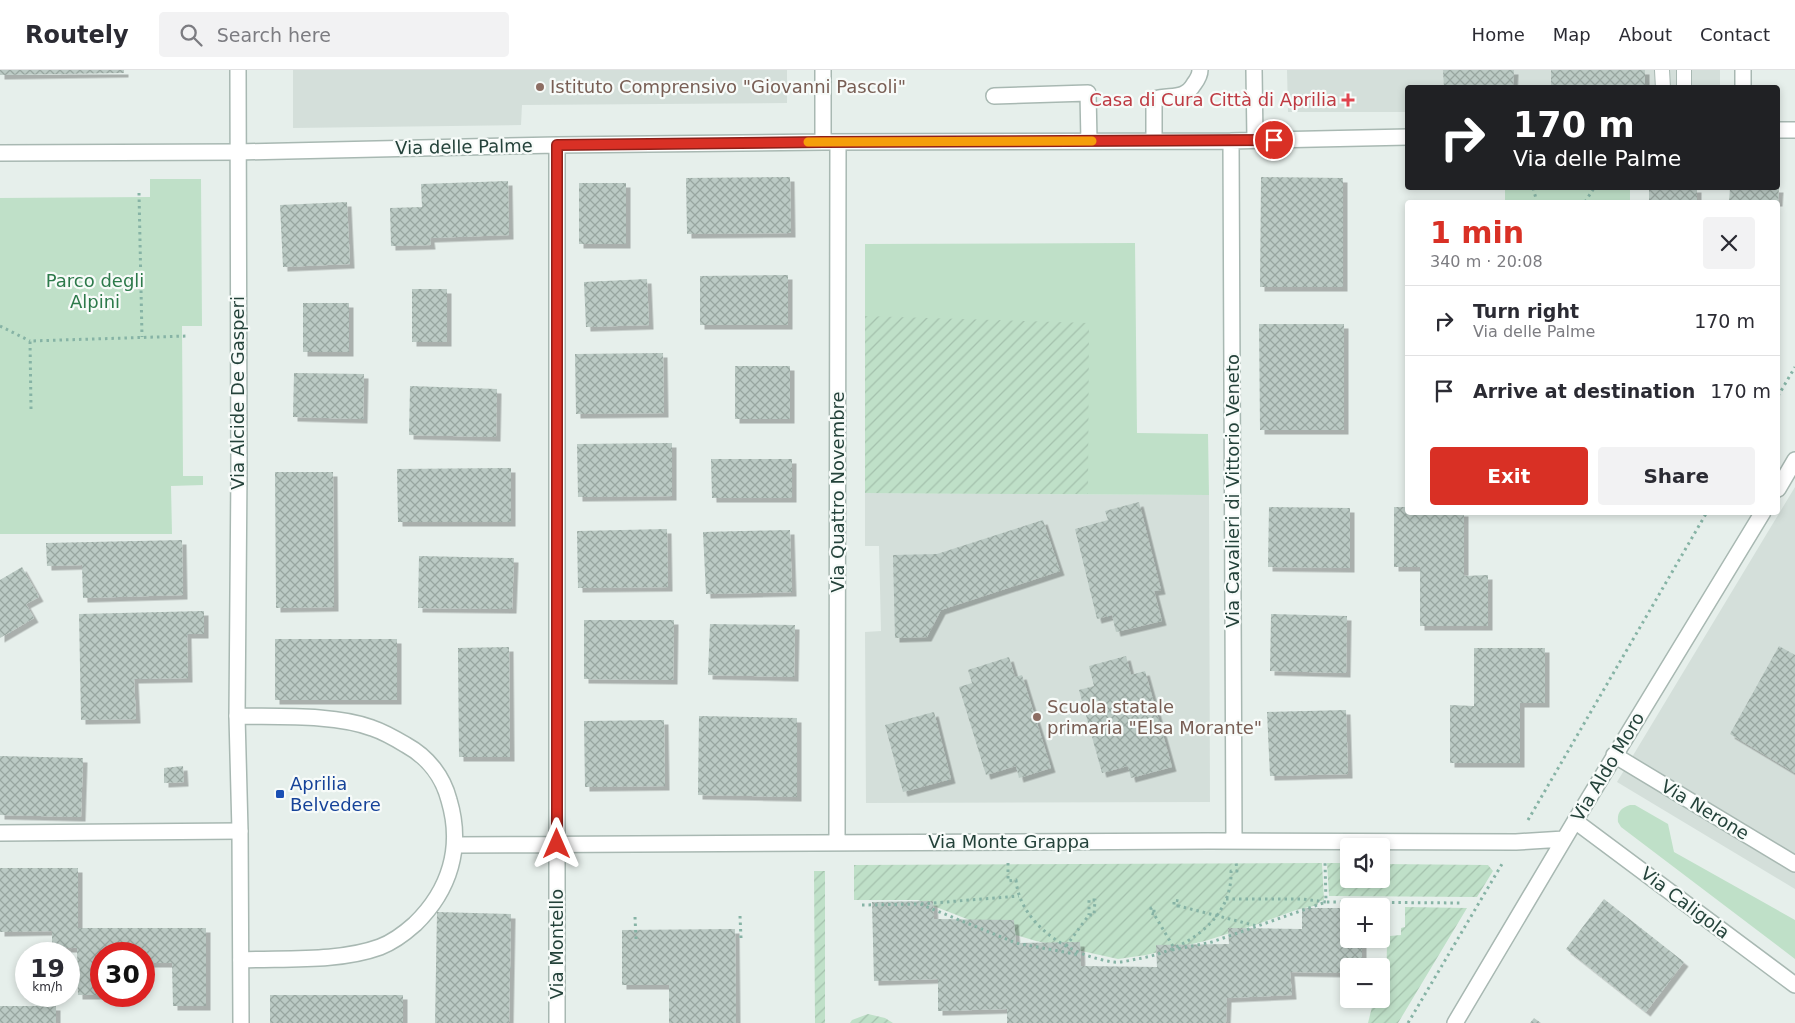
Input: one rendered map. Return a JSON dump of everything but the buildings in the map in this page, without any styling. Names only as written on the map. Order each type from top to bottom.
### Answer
[{"type":"street","name":"Via Alcide De Gasperi","points":[[238,70],[239,470],[237,716],[240,831],[241,1023]]},
{"type":"street","name":"Via Quattro Novembre","points":[[823,70],[837,142],[837,843]]},
{"type":"street","points":[[1154,141],[1155,99],[1161,97],[1174,98],[1190,91],[1200,74],[1200,70]]},
{"type":"street","points":[[1254,70],[1255,140]]},
{"type":"street","points":[[1743,70],[1743,85]]},
{"type":"street","points":[[994,96],[1088,93],[1089,141]]},
{"type":"street","points":[[1780,130],[1795,130]]},
{"type":"street","name":"Via delle Palme","points":[[0,153],[237,152],[557,145],[837,142],[1231,141],[1405,137]]},
{"type":"street","name":"Via Cavalieri di Vittorio Veneto","points":[[1231,141],[1234,841]]},
{"type":"street","name":"Via Montello","points":[[557,145],[557,1023]]},
{"type":"street","points":[[1780,486],[1795,460]]},
{"type":"street","name":"Via Aldo Moro","points":[[1455,1023],[1574,821],[1761,515]]},
{"type":"street","points":[[237,716],[305,717],[354,723],[372,728],[408,746],[432,766],[441,778],[454,819],[455,844],[450,870],[442,890],[418,920],[395,940],[382,946],[343,956],[241,960]]},
{"type":"street","name":"Via Nerone","points":[[1614,755],[1795,864]]},
{"type":"street","name":"Via Caligola","points":[[1574,821],[1795,986]]},
{"type":"street","points":[[0,833],[240,831]]},
{"type":"street","name":"Via Monte Grappa","points":[[455,844],[1234,841],[1516,842],[1564,839]]},
{"type":"lane","points":[[1662,70],[1663,85]]},
{"type":"lane","points":[[1684,70],[1684,85]]},
{"type":"path","points":[[139,193],[142,338]]},
{"type":"path","points":[[0,326],[30,341],[188,336]]},
{"type":"path","points":[[30,341],[31,409]]},
{"type":"path","points":[[1780,393],[1795,367]]},
{"type":"path","points":[[1408,1023],[1706,515]]},
{"type":"path","points":[[1169,951],[1202,933],[1217,917],[1226,899],[1232,879],[1231,871],[1236,871],[1236,861]]},
{"type":"path","points":[[1324,861],[1326,902]]},
{"type":"path","points":[[1008,863],[1008,881],[1016,880],[1019,896],[1029,914],[1040,927],[1066,946],[1086,956]]},
{"type":"path","points":[[862,904],[920,904],[1019,896]]},
{"type":"path","points":[[1226,899],[1462,903]]},
{"type":"path","points":[[1066,946],[1089,915],[1089,900],[1095,900],[1094,915],[1089,915]]},
{"type":"path","points":[[920,904],[1016,943],[1116,962],[1212,942],[1326,902]]},
{"type":"path","points":[[1179,906],[1257,926]]},
{"type":"path","points":[[1154,914],[1174,948]]},
{"type":"path","points":[[740,916],[741,938]]},
{"type":"path","points":[[635,917],[636,939]]},
{"type":"shaded area","name":"Istituto Comprensivo \"Giovanni Pascoli\"","points":[[293,70],[787,70],[787,103],[522,105],[521,125],[293,128]]},
{"type":"shaded area","name":"Casa di Cura Città di Aprilia","points":[[1287,70],[1720,70],[1720,85],[1405,85],[1405,112],[1288,112]]},
{"type":"shaded area","points":[[1795,487],[1795,889],[1617,782],[1778,515],[1780,515]]},
{"type":"shaded area","name":"Scuola statale primaria \"Elsa Morante\"","points":[[865,493],[1209,495],[1210,802],[866,803],[865,632],[881,631],[879,546],[865,546]]},
{"type":"green space","name":"Parco degli Alpini","points":[[150,179],[201,179],[202,326],[182,326],[183,476],[203,476],[203,485],[171,486],[172,534],[0,534],[0,198],[150,197]]},
{"type":"green space","points":[[1505,190],[1630,190],[1630,200],[1505,200]]},
{"type":"green space","points":[[1135,243],[1137,433],[1208,434],[1209,495],[865,493],[865,244]]},
{"type":"green space","points":[[865,316],[1089,323],[1088,494],[865,493]]},
{"type":"green space","points":[[1630,805],[1635,805],[1668,824],[1674,852],[1795,920],[1795,959],[1621,827],[1618,822],[1619,813]]},
{"type":"green space","points":[[1322,863],[1324,900],[1318,902],[1318,905],[1296,910],[1205,941],[1146,955],[1118,959],[1036,941],[985,926],[918,900],[854,900],[854,865]]},
{"type":"green space","points":[[1327,863],[1340,863],[1340,888],[1390,888],[1390,864],[1488,865],[1493,871],[1477,897],[1329,896]]},
{"type":"green space","points":[[814,871],[825,871],[825,1023],[815,1023]]},
{"type":"green space","points":[[1405,907],[1467,908],[1398,1023],[1368,1023],[1372,1008],[1390,1008],[1390,958],[1387,958],[1387,948],[1390,948],[1390,936],[1401,935],[1401,928],[1405,927]]},
{"type":"green space","points":[[868,1014],[885,1018],[893,1023],[850,1023],[852,1020]]},
{"type":"slow traffic","points":[[808,142],[1092,141]]},
{"type":"place","name":"Istituto Comprensivo \"Giovanni Pascoli\"","points":[[540,87]]},
{"type":"place","name":"Casa di Cura Città di Aprilia","points":[[1348,100]]},
{"type":"place","name":"Scuola statale primaria \"Elsa Morante\"","points":[[1037,717]]},
{"type":"place","name":"Aprilia Belvedere","points":[[280,794]]},
{"type":"route","points":[[557,844],[557,145],[1274,140]]}]
